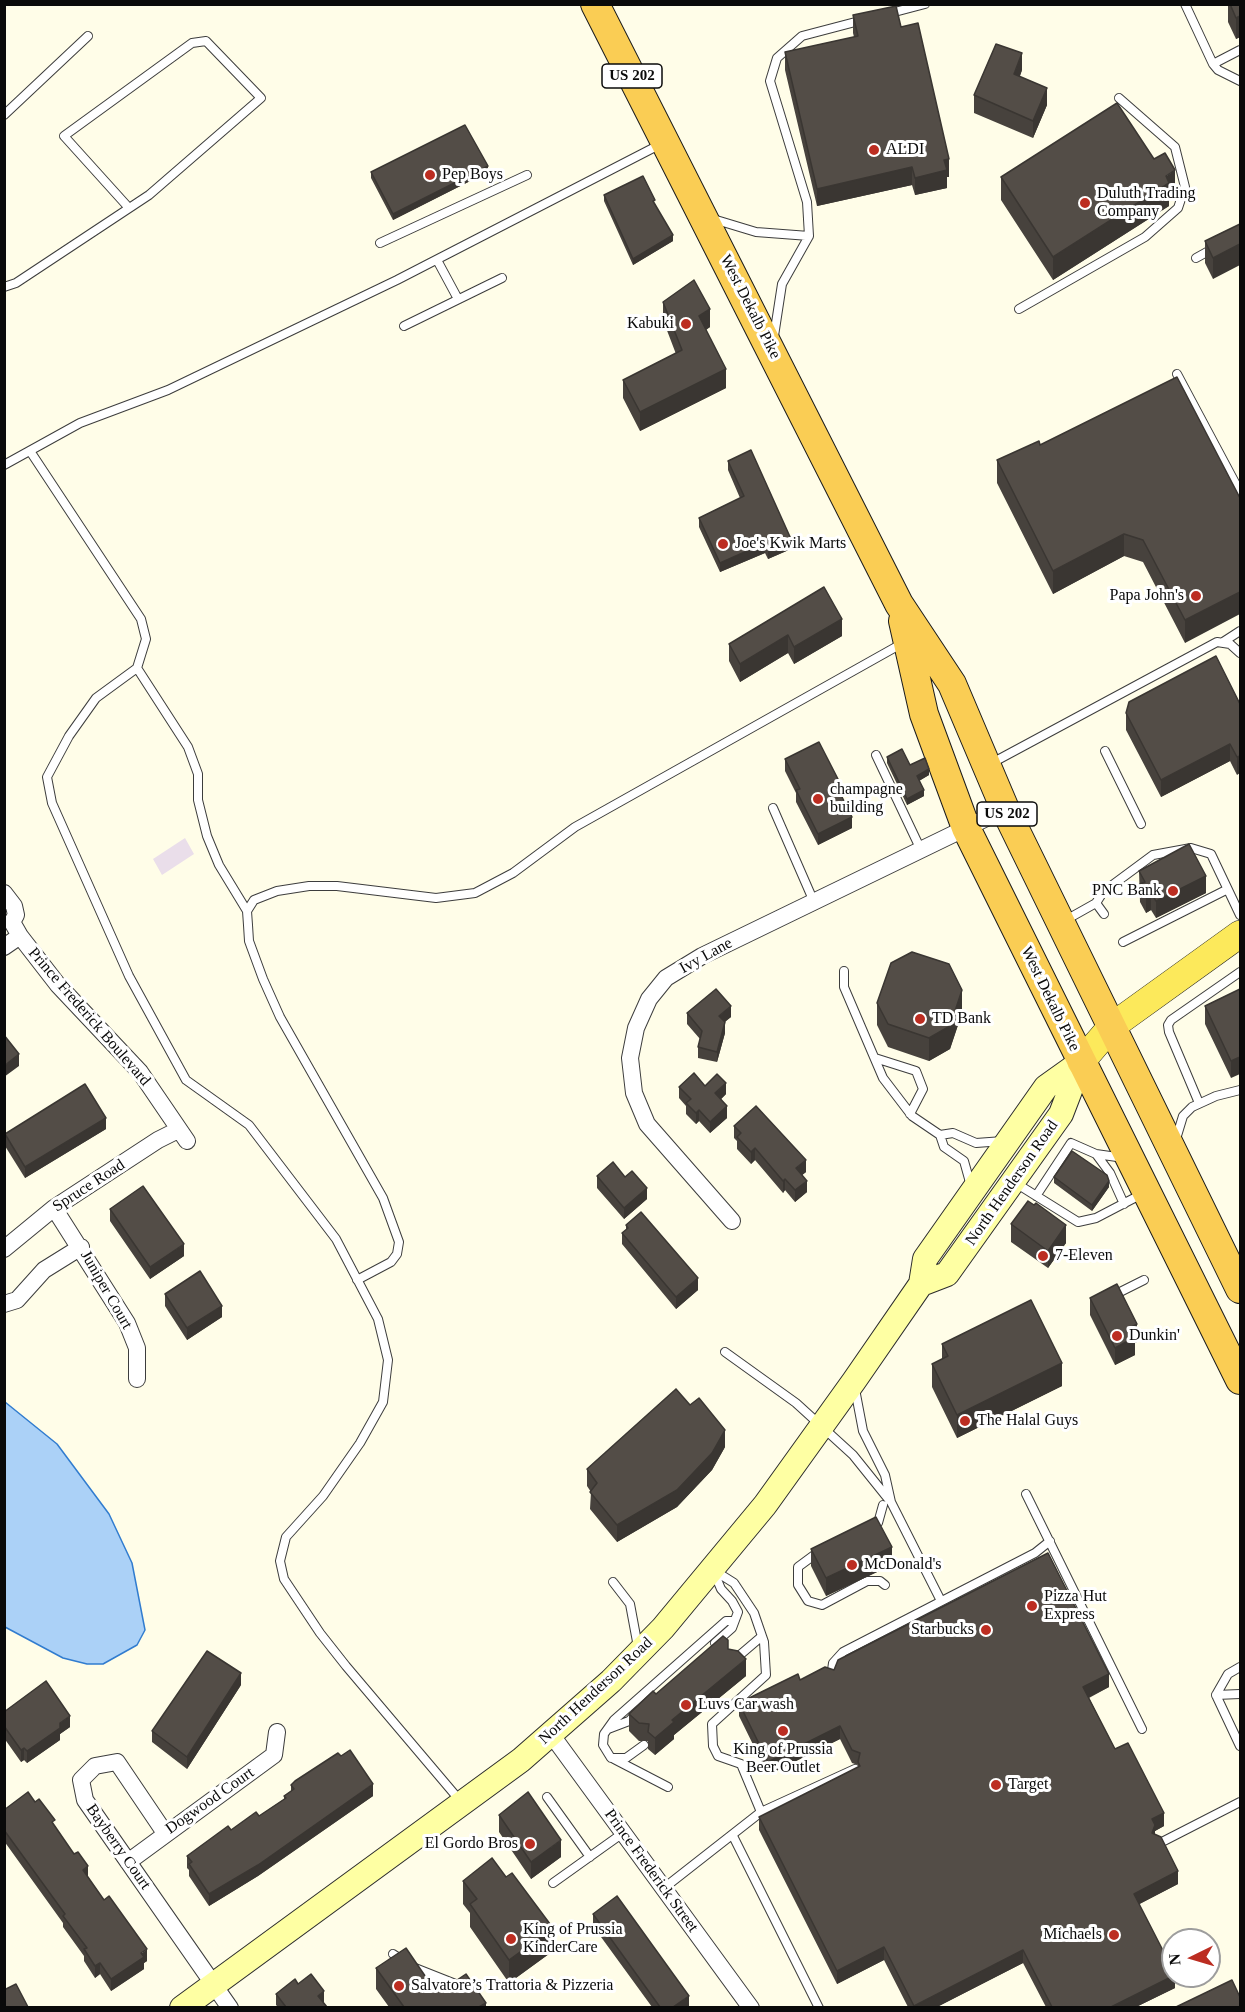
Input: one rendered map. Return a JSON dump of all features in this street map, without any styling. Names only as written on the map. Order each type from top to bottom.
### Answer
[{"type":"highway","name":"West Dekalb Pike","points":[[595,6],[704,216],[899,604],[913,637],[924,714],[966,828],[1130,1159],[1135,1198],[1240,1380]]},
{"type":"highway","name":"West Dekalb Pike","points":[[913,637],[952,684],[1005,810],[1240,1289]]},
{"type":"main road","name":"North Henderson Road","points":[[182,2007],[462,1803],[551,1734],[639,1653],[713,1570],[822,1427],[921,1284],[925,1259],[1046,1087],[1081,1062],[1111,1027],[1240,934]]},
{"type":"main road","name":"North Henderson Road","points":[[921,1284],[947,1274],[1061,1114],[1081,1062]]},
{"type":"street","name":"Ivy Lane","points":[[732,1221],[647,1124],[634,1092],[630,1058],[636,1028],[649,999],[666,978],[702,956],[1005,810]]},
{"type":"street","name":"Prince Frederick Boulevard","points":[[4,893],[14,906],[16,915],[12,926],[58,985],[140,1072],[183,1136]]},
{"type":"street","points":[[4,947],[12,926]]},
{"type":"street","name":"Spruce Road","points":[[4,1249],[54,1208],[158,1140],[183,1136]]},
{"type":"street","name":"Juniper Court","points":[[54,1208],[81,1246],[127,1323],[137,1348],[136,1379]]},
{"type":"street","points":[[4,1304],[17,1300],[44,1270],[81,1246]]},
{"type":"street","name":"Dogwood Court","points":[[128,1862],[274,1755],[277,1732]]},
{"type":"street","name":"Prince Frederick Street","points":[[551,1734],[752,2007]]},
{"type":"street","name":"Bayberry Court","points":[[165,1833],[117,1762],[95,1766],[81,1780],[85,1800],[230,2007]]},
{"type":"lane","points":[[880,16],[925,4]]},
{"type":"lane","points":[[1185,4],[1213,64],[1218,70],[1240,81]]},
{"type":"lane","points":[[772,352],[782,284],[809,236],[807,202],[770,81],[777,58],[802,36],[869,19]]},
{"type":"lane","points":[[4,115],[88,36]]},
{"type":"lane","points":[[4,287],[16,283],[149,195],[261,98],[206,41],[192,43],[64,136],[129,208]]},
{"type":"lane","points":[[1213,64],[1240,50]]},
{"type":"lane","points":[[1019,309],[1145,237],[1178,208],[1185,187],[1175,147],[1119,98]]},
{"type":"lane","points":[[4,465],[80,423],[168,390],[437,260],[665,142]]},
{"type":"lane","points":[[380,243],[527,175]]},
{"type":"lane","points":[[704,216],[756,232],[809,236]]},
{"type":"lane","points":[[1196,258],[1223,244]]},
{"type":"lane","points":[[437,260],[458,299]]},
{"type":"lane","points":[[404,326],[502,278]]},
{"type":"lane","points":[[1176,374],[1240,492]]},
{"type":"lane","points":[[30,451],[141,618],[146,639],[137,668],[96,698],[69,736],[47,777],[52,803],[129,976],[186,1080],[249,1125],[336,1239],[378,1319],[388,1360],[383,1402],[360,1443],[323,1496],[286,1537],[280,1561],[284,1580],[320,1634],[462,1803]]},
{"type":"lane","points":[[987,766],[1176,662],[1222,642],[1240,631]]},
{"type":"lane","points":[[247,911],[254,900],[277,891],[309,886],[337,886],[436,898],[475,893],[513,873],[575,827],[913,637]]},
{"type":"lane","points":[[1222,642],[1236,647],[1240,653]]},
{"type":"lane","points":[[137,668],[188,747],[198,774],[198,800],[207,836],[219,865],[247,911],[249,941],[280,1017],[383,1198],[399,1242],[397,1254],[391,1262],[357,1280]]},
{"type":"lane","points":[[1105,751],[1141,824]]},
{"type":"lane","points":[[876,755],[921,850]]},
{"type":"lane","points":[[773,808],[814,902]]},
{"type":"lane","points":[[1060,923],[1095,903],[1102,892],[1153,855],[1191,848],[1211,855],[1240,915]]},
{"type":"lane","points":[[1123,942],[1226,890]]},
{"type":"lane","points":[[1095,903],[1104,914]]},
{"type":"lane","points":[[844,970],[844,987],[883,1078],[910,1113],[940,1135],[944,1147],[960,1157],[968,1166],[971,1193]]},
{"type":"lane","points":[[1199,1103],[1168,1025],[1171,1020],[1240,972]]},
{"type":"lane","points":[[875,1058],[916,1071],[923,1089],[910,1113]]},
{"type":"lane","points":[[1178,1163],[1177,1129],[1183,1116],[1199,1103],[1240,1090]]},
{"type":"lane","points":[[940,1135],[953,1133],[976,1143],[1009,1140]]},
{"type":"lane","points":[[1036,1196],[1071,1143],[1096,1154],[1130,1159]]},
{"type":"lane","points":[[1013,1182],[1078,1222],[1096,1218],[1135,1198],[1110,1173],[1096,1154]]},
{"type":"lane","points":[[1102,1301],[1144,1280]]},
{"type":"lane","points":[[725,1352],[796,1403],[854,1455],[887,1504],[941,1601]]},
{"type":"lane","points":[[854,1381],[860,1421],[885,1475],[887,1504],[878,1523],[859,1532]]},
{"type":"lane","points":[[1026,1494],[1142,1729]]},
{"type":"lane","points":[[831,1677],[833,1663],[843,1652],[1035,1553],[1050,1541]]},
{"type":"lane","points":[[831,1545],[798,1567],[798,1585],[808,1601],[822,1605],[867,1581],[880,1581],[885,1585]]},
{"type":"lane","points":[[656,1697],[732,1628],[738,1612],[732,1600],[721,1589],[713,1570]]},
{"type":"lane","points":[[713,1570],[734,1583],[754,1613],[764,1642],[766,1676],[712,1724],[713,1746],[718,1756],[741,1764],[761,1812]]},
{"type":"lane","points":[[613,1582],[630,1604],[639,1653]]},
{"type":"lane","points":[[668,1787],[611,1758],[603,1745],[607,1730],[614,1720],[726,1621],[733,1621]]},
{"type":"lane","points":[[732,1662],[761,1637]]},
{"type":"lane","points":[[1216,1695],[1228,1674],[1240,1667]]},
{"type":"lane","points":[[1216,1695],[1240,1694]]},
{"type":"lane","points":[[1216,1695],[1240,1746]]},
{"type":"lane","points":[[607,1730],[629,1721],[647,1705]]},
{"type":"lane","points":[[611,1758],[626,1758],[644,1745]]},
{"type":"lane","points":[[664,1888],[761,1812],[855,1769]]},
{"type":"lane","points":[[547,1797],[590,1857]]},
{"type":"lane","points":[[1158,1844],[1240,1802]]},
{"type":"lane","points":[[554,1882],[623,1833]]},
{"type":"lane","points":[[733,1836],[819,2007]]},
{"type":"lane","points":[[393,1954],[415,1968],[475,1992]]},
{"type":"shaded area","points":[[185,838],[194,854],[162,875],[153,859]]},
{"type":"water","points":[[5,1402],[57,1444],[109,1514],[132,1563],[145,1630],[137,1645],[103,1664],[87,1664],[63,1658],[5,1627]]},
{"type":"building","points":[[1230,4],[1240,4],[1240,16],[1236,18]]},
{"type":"building","points":[[896,6],[901,27],[918,23],[949,159],[944,160],[947,170],[915,178],[912,167],[817,189],[785,52],[858,36],[853,15]]},
{"type":"building","points":[[996,44],[1022,53],[1014,74],[1047,88],[1033,121],[974,95]]},
{"type":"building","name":"Duluth Trading Company","points":[[1117,103],[1154,159],[1165,153],[1175,170],[1166,176],[1169,183],[1053,257],[1001,177]]},
{"type":"building","name":"Pep Boys","points":[[465,125],[488,166],[393,214],[371,172]]},
{"type":"building","points":[[643,176],[655,200],[653,201],[673,235],[633,259],[604,195]]},
{"type":"building","points":[[1240,224],[1240,244],[1213,258],[1205,241]]},
{"type":"building","points":[[694,280],[710,309],[699,316],[726,369],[640,412],[623,380],[682,350],[663,302]]},
{"type":"building","points":[[1177,377],[1240,498],[1240,592],[1185,620],[1143,540],[1124,534],[1053,571],[997,460],[1039,441],[1040,445]]},
{"type":"building","points":[[751,450],[791,539],[768,549],[765,543],[720,563],[699,518],[744,496],[728,461]]},
{"type":"building","points":[[824,587],[842,619],[794,647],[788,635],[740,664],[729,644]]},
{"type":"building","points":[[1216,656],[1240,704],[1240,756],[1237,757],[1230,744],[1161,780],[1126,713],[1129,702]]},
{"type":"building","name":"champagne building","points":[[819,742],[839,781],[835,783],[852,817],[818,834],[796,790],[800,789],[785,759]]},
{"type":"building","points":[[902,749],[910,765],[925,758],[929,769],[917,776],[924,790],[907,799],[887,757]]},
{"type":"building","points":[[1189,844],[1206,876],[1156,901],[1151,893],[1146,896],[1140,884],[1145,882],[1139,871]]},
{"type":"building","name":"TD Bank","points":[[912,952],[949,964],[962,990],[950,1026],[929,1038],[888,1024],[877,1003],[891,963]]},
{"type":"building","points":[[716,989],[731,1006],[719,1016],[725,1022],[717,1052],[698,1047],[702,1031],[687,1013]]},
{"type":"building","points":[[1240,989],[1240,1057],[1231,1061],[1205,1006]]},
{"type":"building","points":[[4,1035],[19,1054],[4,1066]]},
{"type":"building","points":[[694,1073],[705,1086],[717,1074],[726,1083],[715,1093],[727,1106],[710,1122],[699,1110],[696,1113],[686,1103],[691,1099],[679,1087]]},
{"type":"building","points":[[85,1084],[106,1118],[25,1167],[5,1134]]},
{"type":"building","points":[[756,1106],[806,1160],[796,1168],[807,1181],[795,1190],[785,1179],[783,1181],[755,1148],[751,1152],[737,1137],[741,1133],[734,1126]]},
{"type":"building","points":[[1072,1151],[1107,1175],[1109,1181],[1092,1205],[1054,1177]]},
{"type":"building","points":[[613,1162],[625,1177],[632,1171],[647,1188],[624,1208],[597,1176]]},
{"type":"building","points":[[143,1186],[184,1244],[150,1267],[110,1209]]},
{"type":"building","points":[[1028,1201],[1034,1205],[1036,1203],[1066,1225],[1048,1251],[1011,1224]]},
{"type":"building","points":[[641,1212],[698,1278],[676,1297],[622,1233],[628,1228],[626,1225]]},
{"type":"building","points":[[200,1271],[222,1306],[187,1328],[165,1294]]},
{"type":"building","points":[[1117,1284],[1137,1324],[1130,1328],[1135,1337],[1115,1348],[1090,1298]]},
{"type":"building","points":[[1031,1300],[1062,1363],[957,1415],[932,1364],[948,1356],[942,1344]]},
{"type":"building","points":[[676,1389],[690,1405],[699,1398],[725,1430],[712,1453],[677,1490],[617,1525],[590,1492],[597,1483],[587,1469]]},
{"type":"building","points":[[876,1517],[892,1547],[826,1578],[811,1549]]},
{"type":"building","name":"Target","points":[[1048,1553],[1109,1674],[1083,1687],[1115,1749],[1128,1743],[1164,1813],[1152,1819],[1155,1825],[1152,1833],[1161,1837],[1178,1871],[1134,1894],[1161,1947],[1161,1982],[1111,2007],[1052,2007],[1023,1950],[914,2006],[884,1947],[837,1971],[759,1817],[860,1766],[858,1762],[860,1753],[852,1750],[840,1726],[768,1762],[739,1703],[798,1674],[800,1680],[825,1667],[834,1670],[838,1660]]},
{"type":"building","points":[[723,1636],[728,1640],[728,1649],[738,1651],[746,1659],[672,1720],[674,1722],[655,1738],[648,1732],[649,1724],[639,1723],[629,1714],[653,1691],[656,1694]]},
{"type":"building","points":[[207,1651],[241,1673],[187,1757],[152,1731]]},
{"type":"building","points":[[46,1681],[70,1716],[60,1723],[60,1728],[27,1751],[24,1748],[21,1750],[4,1726],[4,1712]]},
{"type":"building","points":[[350,1750],[373,1784],[258,1865],[209,1894],[189,1864],[192,1862],[187,1856],[228,1826],[231,1830],[256,1812],[259,1816],[286,1798],[284,1796],[294,1789],[291,1785],[295,1781],[338,1753],[341,1756]]},
{"type":"building","points":[[28,1792],[35,1802],[39,1799],[55,1820],[52,1822],[74,1854],[78,1852],[88,1866],[83,1870],[104,1900],[109,1896],[147,1949],[141,1953],[144,1957],[111,1979],[100,1963],[95,1966],[84,1949],[87,1948],[63,1916],[65,1914],[4,1830],[4,1810]]},
{"type":"building","points":[[528,1792],[561,1840],[531,1862],[499,1815]]},
{"type":"building","points":[[492,1858],[506,1877],[512,1873],[553,1928],[509,1960],[470,1904],[477,1899],[463,1881]]},
{"type":"building","points":[[617,1896],[689,1996],[673,2007],[660,2007],[593,1914]]},
{"type":"building","points":[[406,1948],[434,1989],[439,1986],[442,1990],[466,1974],[486,2003],[479,2007],[404,2007],[376,1968]]},
{"type":"building","points":[[311,1974],[324,1991],[318,1996],[327,2007],[286,2007],[276,1994],[295,1979],[298,1984]]},
{"type":"building","points":[[1232,1980],[1240,1997],[1240,2007],[1176,2007],[1215,1988],[1221,1988],[1221,1985]]},
{"type":"building","points":[[16,1984],[28,2007],[4,2007],[4,1990]]},
{"type":"place","name":"ALDI","points":[[874,150]]},
{"type":"place","name":"Pep Boys","points":[[430,175]]},
{"type":"place","name":"Duluth Trading Company","points":[[1085,203]]},
{"type":"place","name":"Kabuki","points":[[686,324]]},
{"type":"place","name":"Joe's Kwik Marts","points":[[723,544]]},
{"type":"place","name":"Papa John's","points":[[1196,596]]},
{"type":"place","name":"champagne building","points":[[818,799]]},
{"type":"place","name":"PNC Bank","points":[[1173,891]]},
{"type":"place","name":"TD Bank","points":[[920,1019]]},
{"type":"place","name":"7-Eleven","points":[[1043,1256]]},
{"type":"place","name":"Dunkin'","points":[[1117,1336]]},
{"type":"place","name":"The Halal Guys","points":[[965,1421]]},
{"type":"place","name":"McDonald's","points":[[852,1565]]},
{"type":"place","name":"Pizza Hut Express","points":[[1032,1606]]},
{"type":"place","name":"Starbucks","points":[[986,1630]]},
{"type":"place","name":"Luvs Car wash","points":[[686,1705]]},
{"type":"place","name":"King of Prussia Beer Outlet","points":[[783,1731]]},
{"type":"place","name":"Target","points":[[996,1785]]},
{"type":"place","name":"El Gordo Bros","points":[[530,1844]]},
{"type":"place","name":"Michaels","points":[[1114,1935]]},
{"type":"place","name":"King of Prussia KinderCare","points":[[511,1939]]},
{"type":"place","name":"Salvatore’s Trattoria & Pizzeria","points":[[399,1986]]}]
